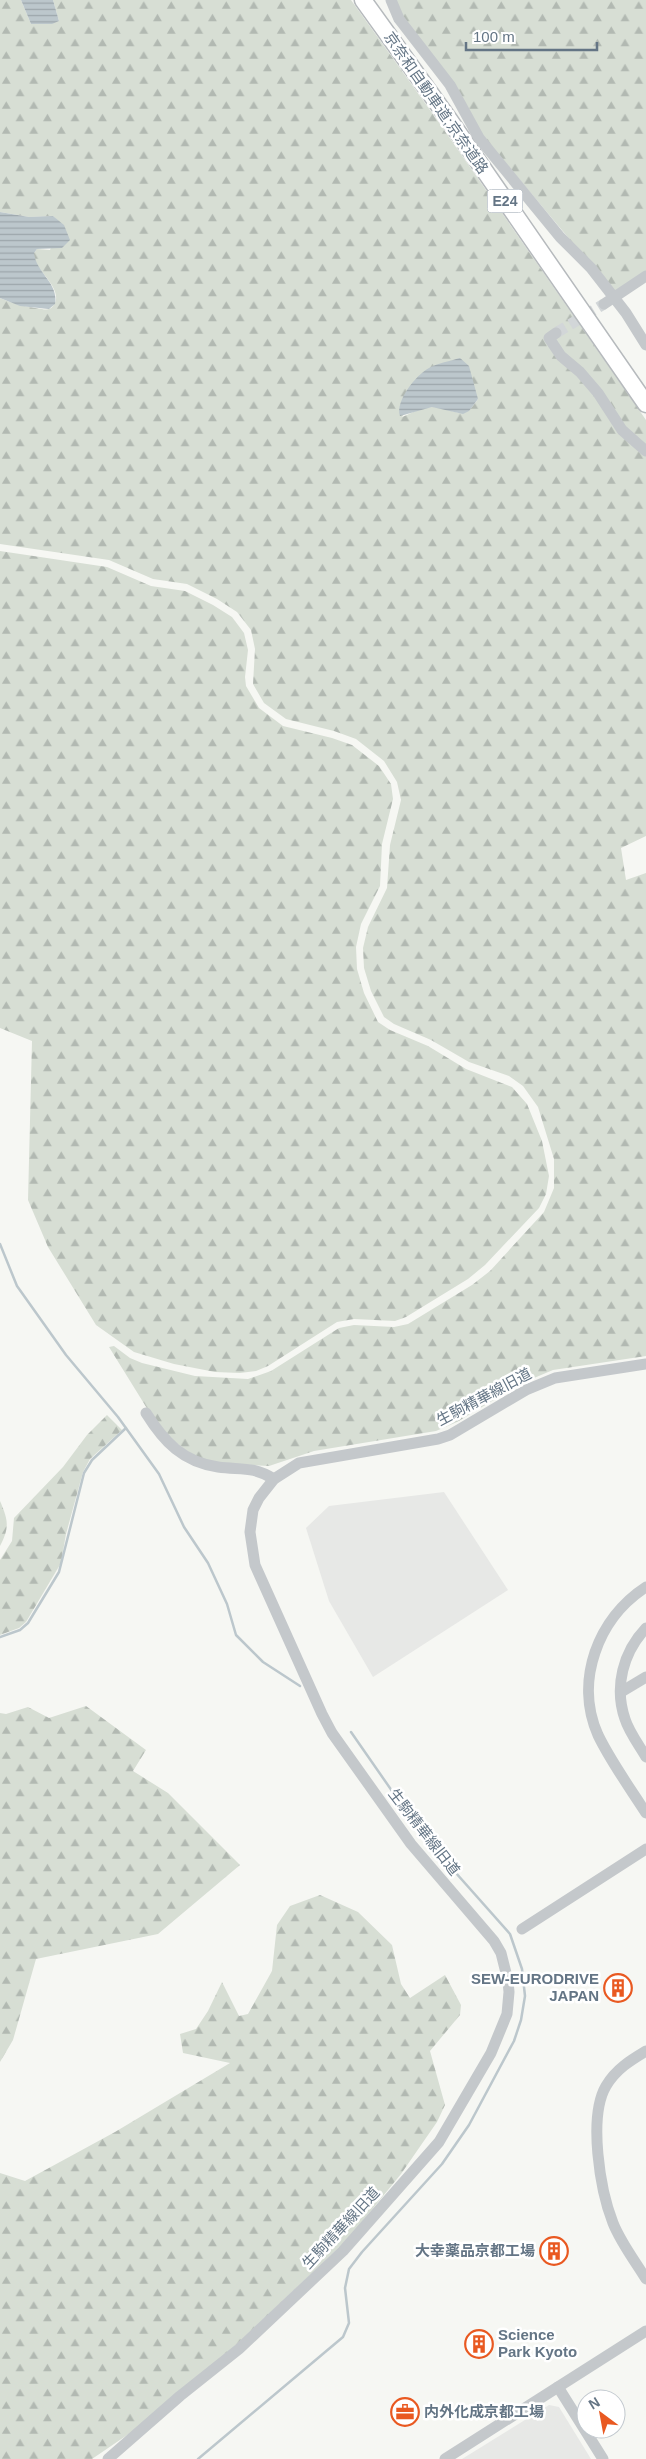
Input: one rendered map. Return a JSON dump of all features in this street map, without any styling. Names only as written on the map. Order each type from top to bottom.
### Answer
[{"type":"highway","name":"京奈和自動車道;京奈道路","points":[[363,0],[437,102],[646,404]]},
{"type":"highway","name":"京奈和自動車道;京奈道路","points":[[371,0],[646,396]]},
{"type":"street","points":[[391,0],[399,19],[450,85],[480,138],[511,179],[560,237],[591,268],[609,301],[646,345]]},
{"type":"street","points":[[609,301],[646,276]]},
{"type":"street","points":[[556,333],[549,338],[561,356],[580,372],[598,393],[622,430],[646,451]]},
{"type":"street","name":"生駒精華線旧道","points":[[108,2459],[180,2396],[240,2349],[343,2251],[425,2159],[453,2122],[491,2053],[507,2014],[509,1992],[505,1966],[494,1941],[411,1844],[332,1733],[322,1714],[259,1576],[252,1555],[250,1532],[253,1510],[259,1498],[274,1479],[300,1463],[450,1435],[526,1390],[555,1378],[646,1364]]},
{"type":"street","points":[[146,1413],[163,1439],[183,1456],[217,1467],[259,1470],[274,1479]]},
{"type":"street","points":[[646,1587],[620,1608],[603,1633],[593,1658],[589,1686],[590,1703],[598,1734],[646,1813]]},
{"type":"street","points":[[646,1628],[630,1648],[621,1678],[625,1721],[646,1756]]},
{"type":"street","points":[[621,1692],[646,1677]]},
{"type":"street","points":[[636,1740],[646,1734]]},
{"type":"street","points":[[522,1929],[646,1849]]},
{"type":"street","points":[[646,2050],[614,2074],[601,2097],[596,2118],[601,2171],[609,2212],[618,2234],[646,2279]]},
{"type":"street","points":[[445,2459],[646,2331]]},
{"type":"street","points":[[558,2387],[603,2459]]},
{"type":"shaded area","points":[[21,0],[53,0],[59,21],[52,24],[31,24]]},
{"type":"shaded area","points":[[0,212],[29,217],[53,216],[64,225],[70,240],[62,248],[37,249],[34,253],[39,266],[54,290],[55,304],[49,309],[20,306],[0,298]]},
{"type":"shaded area","points":[[460,358],[469,366],[478,399],[469,411],[463,414],[432,407],[400,416],[399,410],[404,396],[418,376],[440,363]]},
{"type":"shaded area","points":[[444,1492],[508,1590],[373,1677],[329,1601],[306,1528],[329,1506]]},
{"type":"shaded area","points":[[549,2405],[559,2407],[576,2435],[576,2439],[579,2439],[591,2459],[462,2459]]},
{"type":"green space","points":[[0,0],[21,0],[31,24],[59,21],[53,0],[351,0],[440,124],[646,420],[646,836],[621,848],[626,880],[646,873],[646,1356],[553,1370],[522,1383],[457,1422],[436,1431],[314,1451],[269,1466],[215,1463],[196,1458],[161,1431],[109,1347],[114,1346],[130,1358],[142,1363],[195,1376],[248,1379],[271,1371],[339,1328],[354,1325],[394,1327],[408,1324],[472,1285],[490,1271],[544,1212],[554,1188],[554,1159],[538,1107],[523,1086],[509,1076],[469,1062],[431,1040],[394,1024],[384,1017],[371,991],[364,968],[363,948],[368,927],[387,888],[390,845],[401,800],[397,782],[384,761],[356,739],[334,731],[286,719],[264,703],[253,684],[255,649],[251,630],[237,612],[217,599],[187,584],[153,579],[109,560],[0,544],[0,298],[20,305],[46,310],[53,306],[56,301],[54,290],[36,264],[34,253],[37,249],[50,250],[60,223],[53,216],[29,217],[0,212]],"holes":[[[430,368],[478,399],[472,407],[462,413],[429,407],[402,417]]]},
{"type":"green space","points":[[395,0],[646,0],[646,272],[619,291],[613,291],[483,136],[453,82],[403,17]]},
{"type":"green space","points":[[0,551],[107,567],[151,586],[185,591],[213,605],[232,617],[244,633],[248,650],[246,686],[259,708],[283,726],[352,745],[379,766],[391,784],[393,799],[382,844],[380,886],[361,924],[356,947],[357,969],[364,993],[378,1022],[390,1030],[428,1046],[466,1069],[512,1087],[527,1104],[542,1141],[549,1176],[546,1194],[539,1208],[485,1265],[468,1279],[406,1317],[395,1321],[354,1319],[337,1322],[268,1366],[256,1371],[240,1373],[215,1372],[174,1364],[134,1352],[96,1325],[48,1247],[28,1200],[32,1041],[0,1028]]},
{"type":"green space","points":[[107,1415],[122,1430],[90,1459],[83,1472],[66,1534],[61,1563],[26,1622],[19,1628],[0,1635],[0,1560],[12,1541],[14,1518],[63,1467],[87,1435]]},
{"type":"green space","points":[[0,1501],[5,1513],[7,1528],[0,1546]]},
{"type":"green space","points":[[86,1706],[146,1750],[133,1771],[168,1793],[240,1865],[158,1934],[36,1959],[13,2040],[0,2062],[0,1713],[6,1714],[28,1707],[49,1718]]},
{"type":"green space","points":[[320,1895],[358,1912],[392,1945],[401,1984],[410,1998],[445,1975],[461,2005],[460,2015],[430,2051],[445,2105],[437,2122],[401,2174],[348,2239],[177,2401],[92,2459],[0,2459],[0,2173],[25,2181],[115,2132],[230,2063],[183,2053],[180,2034],[196,2029],[208,2011],[222,1982],[239,2016],[248,2014],[272,1971],[277,1925],[290,1906]]},
{"type":"waterway","points":[[0,1244],[17,1286],[66,1355],[118,1417],[159,1474],[184,1527],[208,1563],[227,1604],[236,1635],[263,1662],[300,1686]]},
{"type":"waterway","points":[[0,1637],[20,1630],[28,1623],[59,1572],[84,1473],[92,1460],[126,1428]]},
{"type":"waterway","points":[[198,2459],[343,2337],[349,2323],[345,2288],[349,2269],[362,2252],[442,2164],[469,2125],[514,2041],[521,2020],[525,1996],[522,1969],[510,1934],[424,1837],[351,1732]]},
{"type":"tunnel","points":[[556,333],[604,304]]},
{"type":"place","name":"SEW-EURODRIVE JAPAN","points":[[618,1988]]},
{"type":"place","name":"大幸薬品京都工場","points":[[554,2251]]},
{"type":"place","name":"Science Park Kyoto","points":[[479,2344]]},
{"type":"place","name":"内外化成京都工場","points":[[405,2412]]}]
